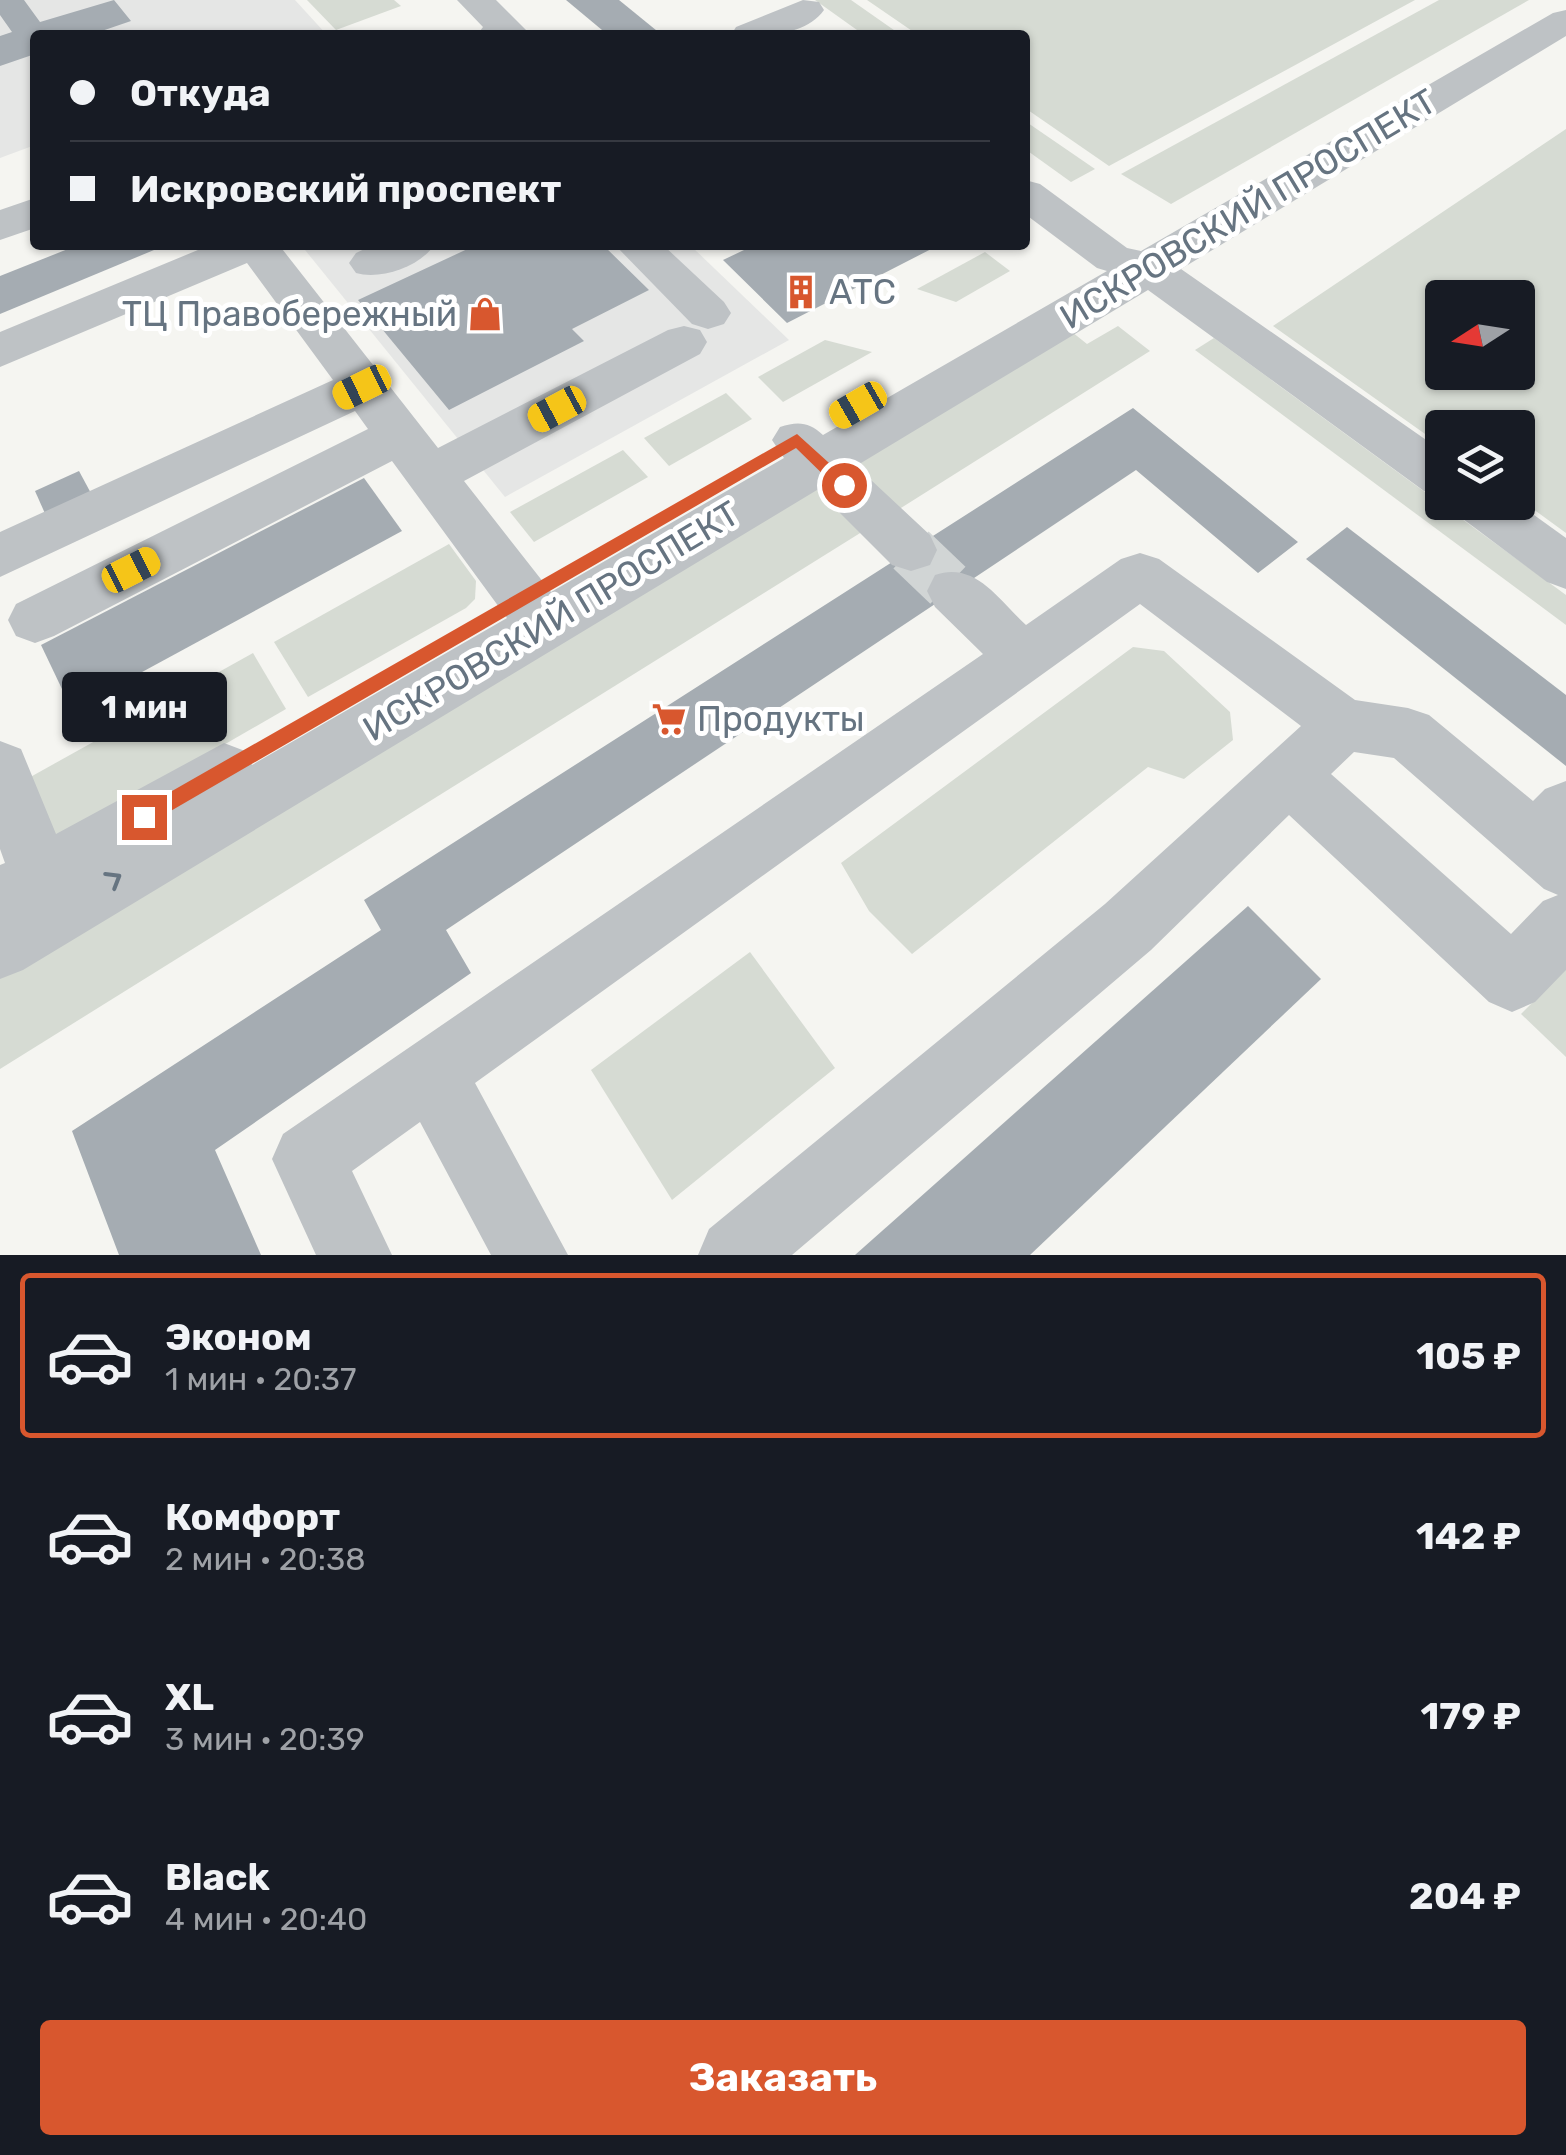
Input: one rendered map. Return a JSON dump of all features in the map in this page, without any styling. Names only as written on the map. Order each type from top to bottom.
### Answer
[{"type":"street","points":[[475,0],[508,30]]},
{"type":"street","name":"ИСКРОВСКИЙ ПРОСПЕКТ","points":[[0,947],[32,897],[809,451],[1556,0]]},
{"type":"street","points":[[761,30],[798,15]]},
{"type":"street","name":"ИСКРОВСКИЙ ПРОСПЕКТ","points":[[1131,257],[1566,21]]},
{"type":"street","points":[[1030,172],[1131,257]]},
{"type":"street","points":[[1030,196],[1131,257],[1425,466]]},
{"type":"street","points":[[0,226],[30,214]]},
{"type":"street","points":[[0,350],[241,250]]},
{"type":"street","points":[[257,250],[534,612]]},
{"type":"street","points":[[372,263],[401,250]]},
{"type":"street","points":[[429,476],[696,327],[641,250]]},
{"type":"street","points":[[0,556],[362,387]]},
{"type":"street","points":[[34,620],[399,435]]},
{"type":"street","points":[[809,451],[911,550]]},
{"type":"street","points":[[1502,520],[1566,567]]},
{"type":"street","points":[[355,1255],[308,1159],[1140,575],[1342,724],[1408,734],[1556,839]]},
{"type":"street","points":[[954,591],[1022,657]]},
{"type":"street","points":[[736,1255],[1128,927],[1342,724]]},
{"type":"street","points":[[0,768],[32,897]]},
{"type":"street","points":[[1289,775],[1512,979],[1566,923]]},
{"type":"street","points":[[430,1072],[531,1255]]},
{"type":"shaded area","points":[[0,0],[295,0],[322,30],[30,30],[30,147],[0,158]]},
{"type":"shaded area","points":[[307,0],[394,0],[401,6],[336,30]]},
{"type":"shaded area","points":[[815,0],[851,0],[894,30],[857,30]]},
{"type":"shaded area","points":[[867,0],[1415,0],[1109,166],[1030,111],[1030,30],[911,30]]},
{"type":"shaded area","points":[[1439,0],[1529,0],[1171,204],[1121,174]]},
{"type":"shaded area","points":[[1030,124],[1095,169],[1071,182],[1030,153]]},
{"type":"shaded area","points":[[1566,129],[1566,533],[1535,510],[1535,410],[1425,410],[1425,434],[1273,326]]},
{"type":"shaded area","points":[[305,250],[695,250],[789,340],[505,497]]},
{"type":"shaded area","points":[[985,252],[1010,271],[956,302],[917,289]]},
{"type":"shaded area","points":[[1118,326],[1150,351],[893,513],[846,469],[1072,332],[1087,344]]},
{"type":"shaded area","points":[[1214,338],[1425,492],[1425,520],[1463,520],[1566,595],[1566,625],[1195,350]]},
{"type":"shaded area","points":[[825,340],[872,352],[783,402],[758,377]]},
{"type":"shaded area","points":[[726,393],[752,419],[669,466],[644,438]]},
{"type":"shaded area","points":[[623,450],[648,477],[534,542],[510,512]]},
{"type":"shaded area","points":[[818,485],[865,530],[0,1069],[0,972]]},
{"type":"shaded area","points":[[449,544],[476,581],[475,599],[466,608],[308,697],[274,642]]},
{"type":"shaded area","points":[[1133,647],[1164,651],[1230,712],[1233,740],[1184,779],[1148,767],[912,954],[869,911],[841,863]]},
{"type":"shaded area","points":[[253,653],[286,709],[71,833],[51,836],[25,780]]},
{"type":"shaded area","points":[[750,952],[835,1068],[672,1200],[591,1070]]},
{"type":"shaded area","points":[[1566,969],[1566,1057],[1521,1014]]},
{"type":"building","points":[[0,0],[24,0],[40,22],[114,0],[131,21],[105,30],[30,30],[30,56],[0,66],[0,36],[12,32],[0,15]]},
{"type":"building","points":[[566,0],[619,0],[656,30],[602,30]]},
{"type":"building","points":[[65,250],[154,250],[0,314],[0,276]]},
{"type":"building","name":"ТЦ Правобережный","points":[[465,250],[608,250],[649,290],[572,329],[584,341],[449,410],[358,300]]},
{"type":"building","name":"АТС","points":[[744,250],[929,250],[787,323],[723,260]]},
{"type":"building","points":[[1133,408],[1298,542],[1258,573],[1136,470],[446,930],[471,973],[215,1150],[261,1255],[119,1255],[72,1131],[381,930],[364,900]]},
{"type":"building","points":[[79,471],[93,497],[47,518],[35,491]]},
{"type":"building","points":[[364,478],[402,531],[72,710],[41,645]]},
{"type":"building","points":[[1347,527],[1566,695],[1566,766],[1306,559]]},
{"type":"building","points":[[1248,906],[1321,979],[1030,1255],[855,1255]]},
{"type":"tunnel","points":[[911,550],[954,591]]},
{"type":"place","name":"АТС","points":[[801,292]]},
{"type":"place","name":"ТЦ Правобережный","points":[[485,314]]},
{"type":"place","name":"Продукты","points":[[669,719]]},
{"type":"route","points":[[144,817],[797,440],[844,485]]}]
